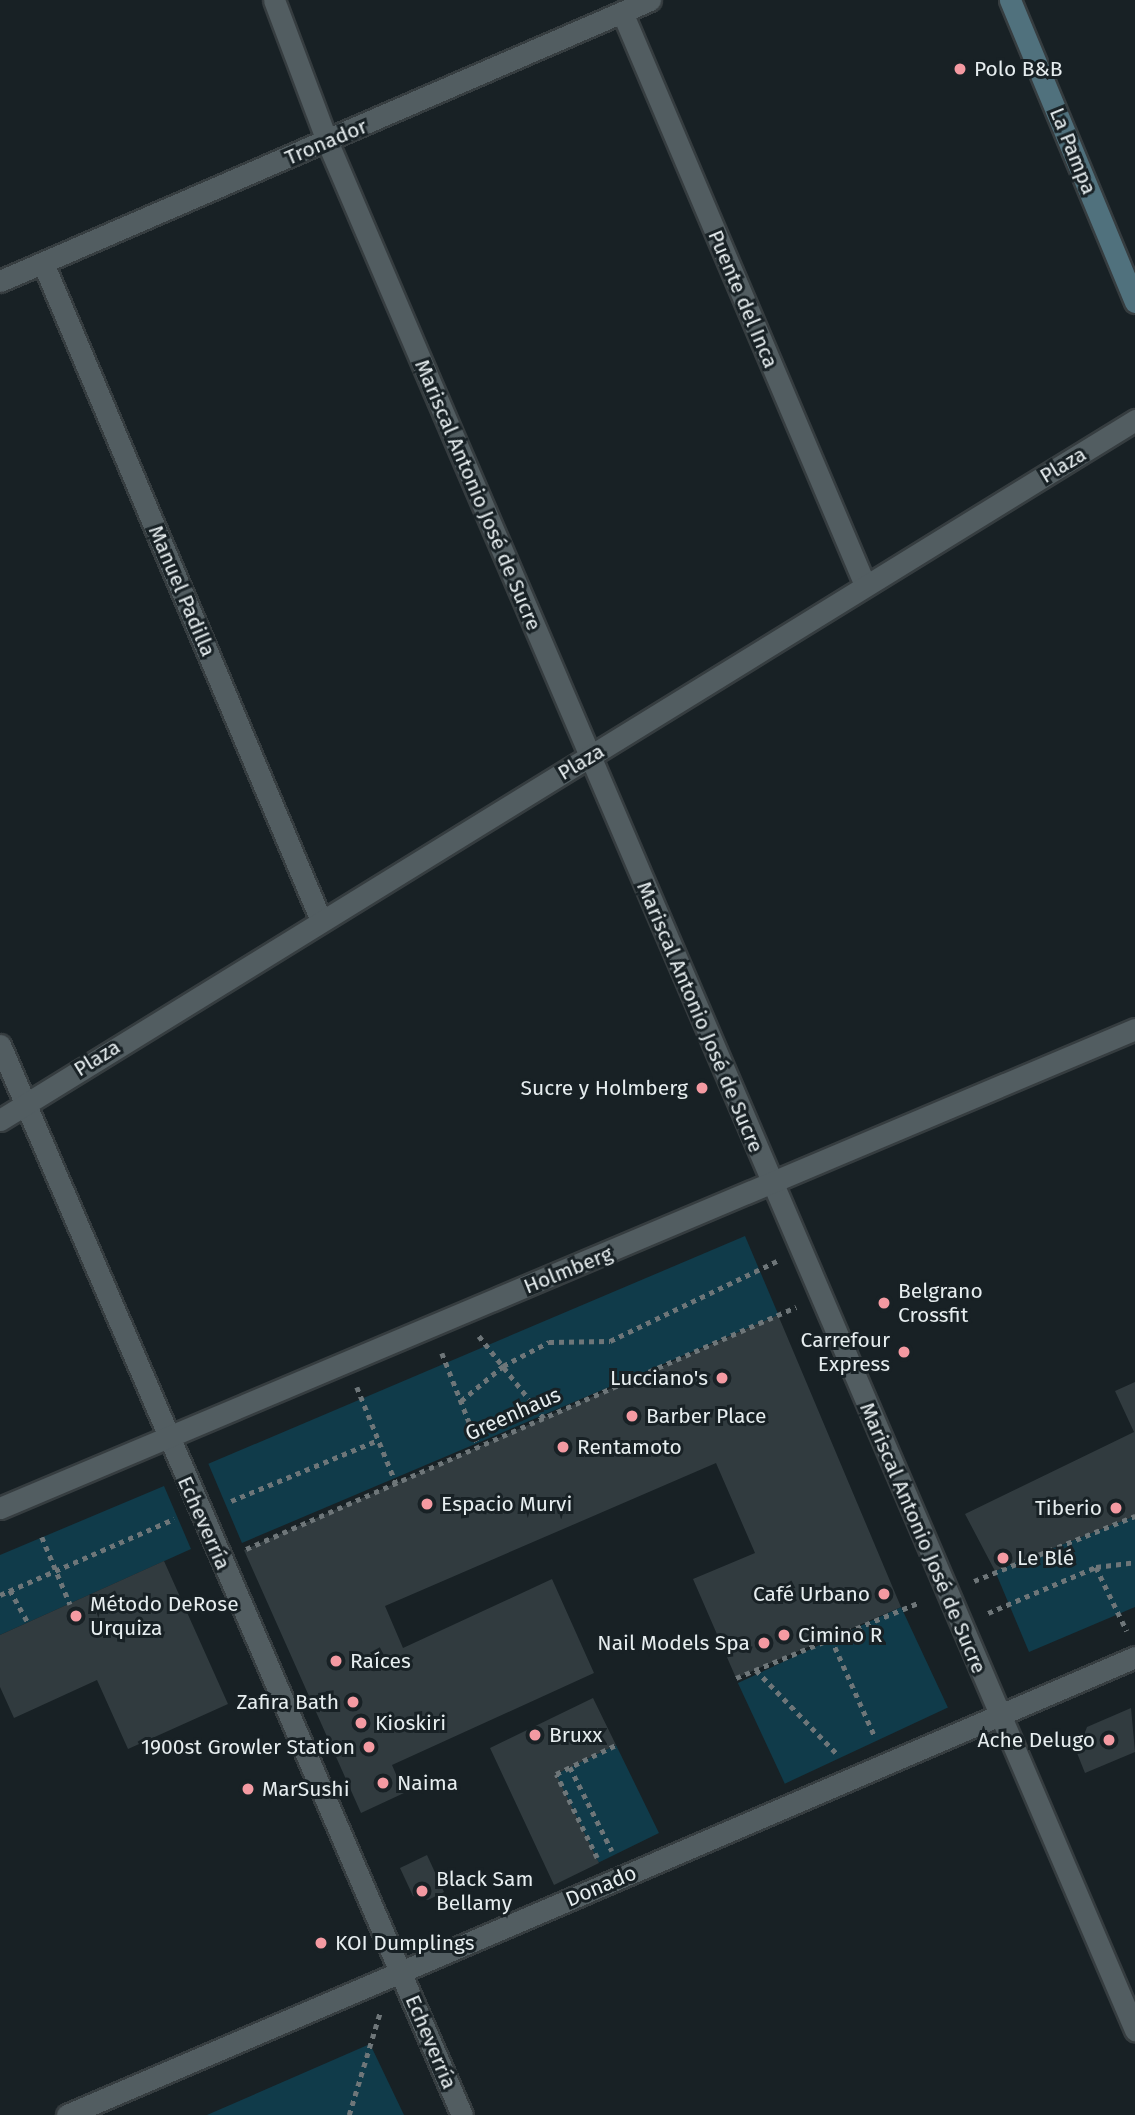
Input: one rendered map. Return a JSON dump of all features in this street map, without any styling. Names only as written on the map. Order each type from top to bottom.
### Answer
[{"type":"street","name":"Mariscal Antonio José de Sucre","points":[[274,0],[327,141],[771,1186],[1135,2030]]},
{"type":"street","name":"Tronador","points":[[0,281],[650,0]]},
{"type":"street","name":"La Pampa","points":[[1010,0],[1135,302]]},
{"type":"street","name":"Puente del Inca","points":[[622,12],[865,585]]},
{"type":"street","name":"Manuel Padilla","points":[[43,263],[320,918]]},
{"type":"street","name":"Plaza","points":[[0,1120],[320,918],[590,757],[1135,420]]},
{"type":"street","name":"Holmberg","points":[[0,1508],[771,1186],[1135,1029]]},
{"type":"street","name":"Echeverría","points":[[0,1045],[396,1974],[462,2115]]},
{"type":"street","name":"Donado","points":[[67,2115],[1135,1657]]},
{"type":"path","name":"Greenhaus","points":[[461,1401],[503,1366],[549,1342],[610,1341],[799,1251]]},
{"type":"path","name":"Greenhaus","points":[[220,1561],[819,1297]]},
{"type":"path","points":[[462,1314],[544,1418]]},
{"type":"path","points":[[431,1326],[479,1447]]},
{"type":"path","points":[[347,1361],[396,1483]]},
{"type":"path","points":[[0,1595],[229,1494],[232,1504],[379,1440]]},
{"type":"path","points":[[736,1678],[831,1637],[948,1594],[1135,1516]]},
{"type":"path","points":[[42,1537],[70,1604]]},
{"type":"path","points":[[961,1624],[1096,1567],[1135,1562]]},
{"type":"path","points":[[1096,1567],[1129,1636]]},
{"type":"path","points":[[10,1590],[29,1622]]},
{"type":"path","points":[[831,1637],[887,1763]]},
{"type":"path","points":[[756,1670],[858,1776]]},
{"type":"path","points":[[616,1745],[556,1774],[616,1879]]},
{"type":"path","points":[[570,1767],[616,1879]]},
{"type":"path","points":[[349,2115],[396,1974]]},
{"type":"shaded area","points":[[745,1236],[779,1315],[242,1543],[208,1464]]},
{"type":"shaded area","points":[[164,1486],[191,1549],[0,1635],[0,1555]]},
{"type":"shaded area","points":[[1135,1516],[1135,1607],[1029,1652],[995,1571]]},
{"type":"shaded area","points":[[901,1607],[948,1708],[785,1784],[738,1683]]},
{"type":"shaded area","points":[[616,1745],[659,1833],[599,1862],[556,1774]]},
{"type":"shaded area","points":[[370,2044],[404,2115],[207,2115]]},
{"type":"building","points":[[778,1315],[901,1607],[736,1678],[693,1579],[755,1553],[716,1463],[385,1606],[403,1648],[552,1579],[594,1673],[392,1765],[404,1793],[361,1813],[244,1550]]},
{"type":"building","points":[[1135,1382],[1135,1516],[995,1571],[965,1514],[1134,1432],[1115,1391]]},
{"type":"building","points":[[164,1561],[228,1704],[128,1749],[97,1680],[14,1718],[0,1687],[0,1635]]},
{"type":"building","points":[[593,1698],[616,1745],[556,1774],[599,1863],[554,1885],[490,1748]]},
{"type":"building","name":"Ache Delugo","points":[[1131,1708],[1135,1752],[1085,1773],[1077,1753],[1087,1727]]},
{"type":"building","points":[[427,1855],[444,1892],[428,1900],[413,1896],[400,1868]]},
{"type":"place","name":"Polo B&B","points":[[960,69]]},
{"type":"place","name":"Sucre y Holmberg","points":[[702,1088]]},
{"type":"place","name":"Belgrano Crossfit","points":[[884,1303]]},
{"type":"place","name":"Carrefour Express","points":[[904,1352]]},
{"type":"place","name":"Lucciano's","points":[[722,1378]]},
{"type":"place","name":"Barber Place","points":[[632,1416]]},
{"type":"place","name":"Rentamoto","points":[[563,1447]]},
{"type":"place","name":"Espacio Murvi","points":[[427,1504]]},
{"type":"place","name":"Tiberio","points":[[1116,1508]]},
{"type":"place","name":"Le Blé","points":[[1003,1558]]},
{"type":"place","name":"Café Urbano","points":[[884,1594]]},
{"type":"place","name":"Método DeRose Urquiza","points":[[76,1616]]},
{"type":"place","name":"Cimino R","points":[[784,1635]]},
{"type":"place","name":"Nail Models Spa","points":[[764,1643]]},
{"type":"place","name":"Raíces","points":[[336,1661]]},
{"type":"place","name":"Zafira Bath","points":[[353,1702]]},
{"type":"place","name":"Kioskiri","points":[[361,1723]]},
{"type":"place","name":"Bruxx","points":[[535,1735]]},
{"type":"place","name":"Ache Delugo","points":[[1109,1740]]},
{"type":"place","name":"1900st Growler Station","points":[[369,1747]]},
{"type":"place","name":"Naima","points":[[383,1783]]},
{"type":"place","name":"MarSushi","points":[[248,1789]]},
{"type":"place","name":"Black Sam Bellamy","points":[[422,1891]]},
{"type":"place","name":"KOI Dumplings","points":[[321,1943]]}]
